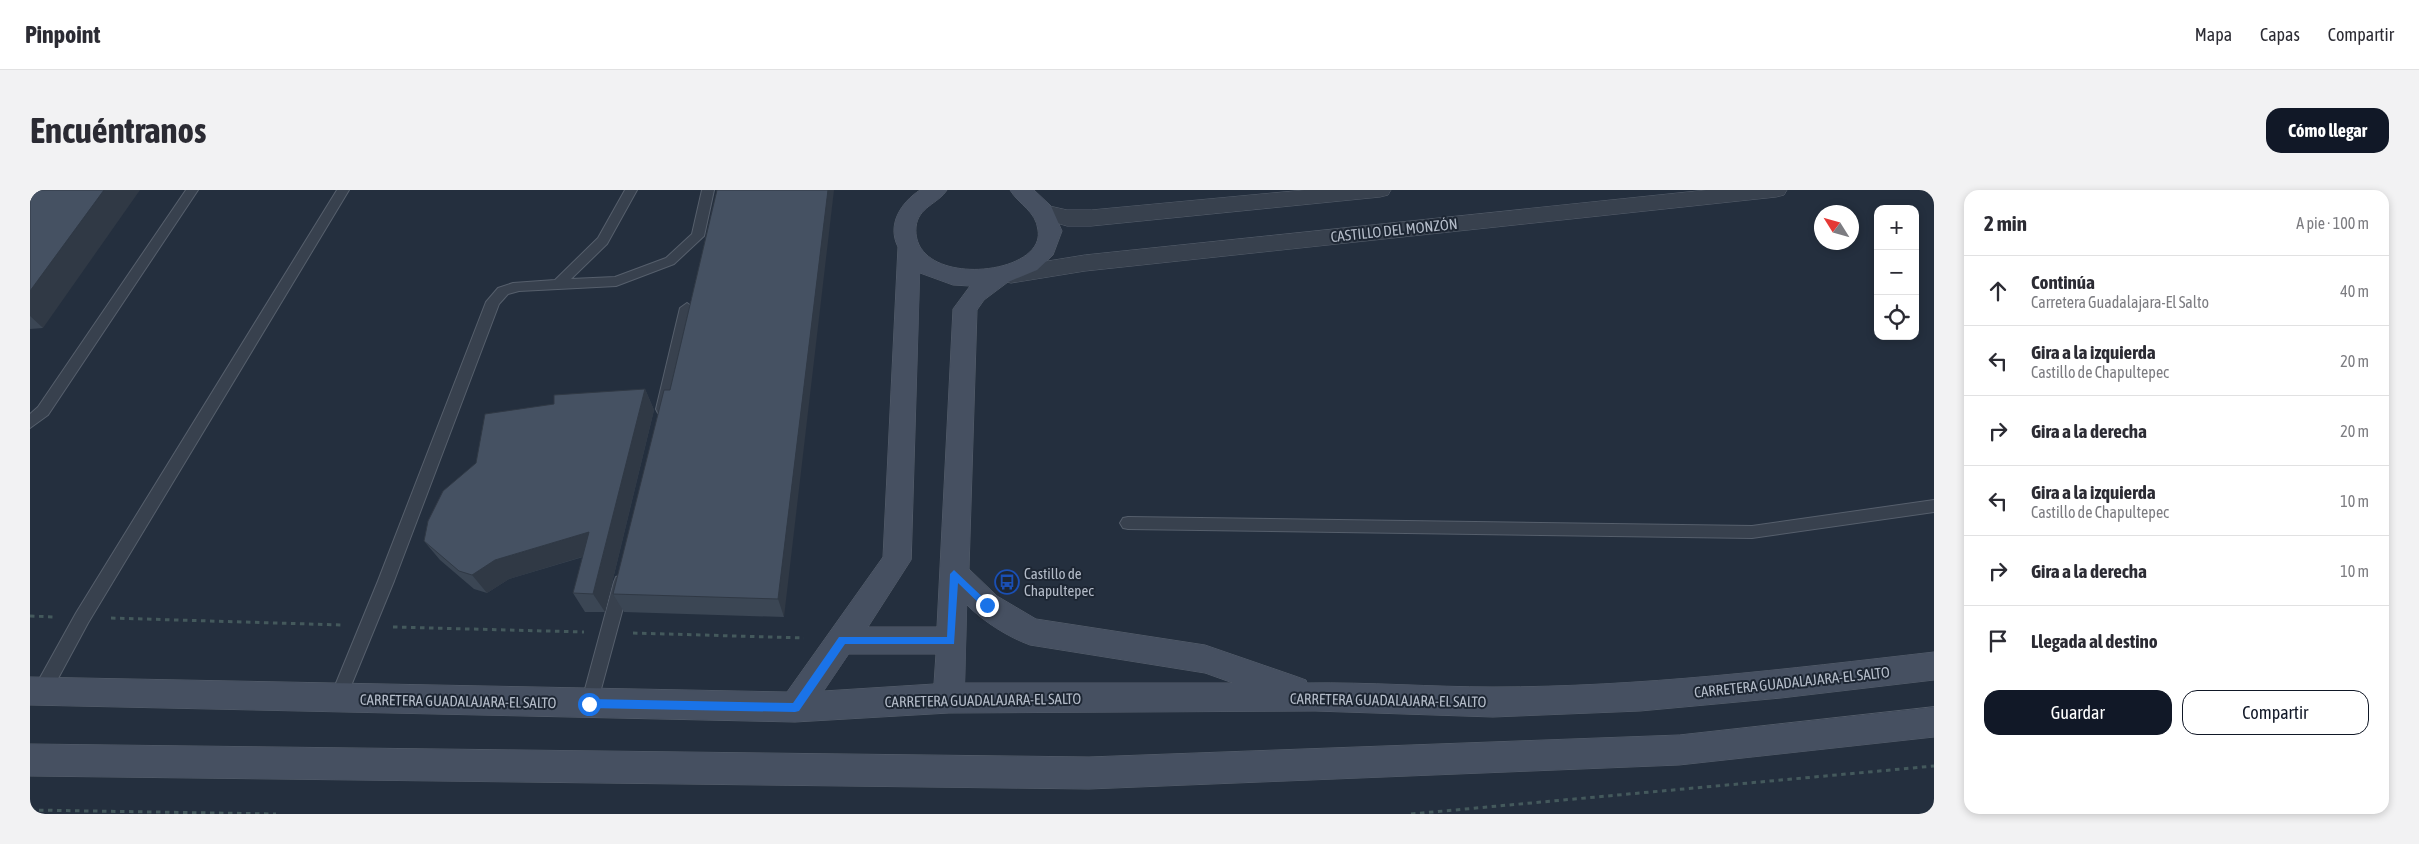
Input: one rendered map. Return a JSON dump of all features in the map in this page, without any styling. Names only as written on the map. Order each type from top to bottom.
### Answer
[{"type":"main road","points":[[949,698],[965,309],[976,294],[1005,276],[1032,264],[1045,250],[1050,233],[1048,216],[1038,202],[1021,190]]},
{"type":"main road","points":[[795,708],[897,560],[909,248],[904,232],[908,216],[925,194]]},
{"type":"main road","points":[[909,248],[920,262],[938,273],[962,279],[987,280],[1005,276]]},
{"type":"main road","points":[[954,574],[987,605],[1030,632],[1205,659],[1315,697]]},
{"type":"main road","points":[[842,640],[951,641]]},
{"type":"main road","name":"CARRETERA GUADALAJARA-EL SALTO","points":[[36,691],[795,708],[949,698],[1315,697],[1493,702],[1640,697],[1781,684],[1934,666]]},
{"type":"main road","points":[[30,760],[1089,773],[1679,750],[1934,722]]},
{"type":"street","points":[[1045,212],[1067,218],[1091,218],[1254,196],[1380,190]]},
{"type":"street","name":"CASTILLO DEL MONZÓN","points":[[1005,276],[1085,263],[1776,190]]},
{"type":"lane","points":[[30,422],[43,411],[192,190]]},
{"type":"lane","points":[[36,691],[343,190]]},
{"type":"lane","points":[[558,284],[604,241],[631,190]]},
{"type":"lane","points":[[338,698],[368,626],[493,302],[503,291],[518,286],[616,281],[670,261],[698,236],[708,190]]},
{"type":"lane","points":[[660,420],[687,308]]},
{"type":"lane","points":[[1128,523],[1752,532],[1934,506]]},
{"type":"lane","points":[[589,704],[627,563]]},
{"type":"path","points":[[30,616],[842,640]]},
{"type":"path","points":[[1411,814],[1934,766]]},
{"type":"path","points":[[30,810],[276,814]]},
{"type":"building","points":[[30,190],[104,190],[30,291]]},
{"type":"building","points":[[717,190],[828,190],[778,599],[613,594],[664,390],[670,390]]},
{"type":"building","points":[[645,389],[593,594],[573,593],[589,532],[495,560],[472,575],[459,571],[424,541],[428,521],[443,491],[476,463],[485,414],[554,404],[554,395]]},
{"type":"place","name":"Castillo de Chapultepec","points":[[1007,582]]},
{"type":"route","points":[[589,704],[795,708],[842,640],[951,641],[954,574],[987,605]]}]
